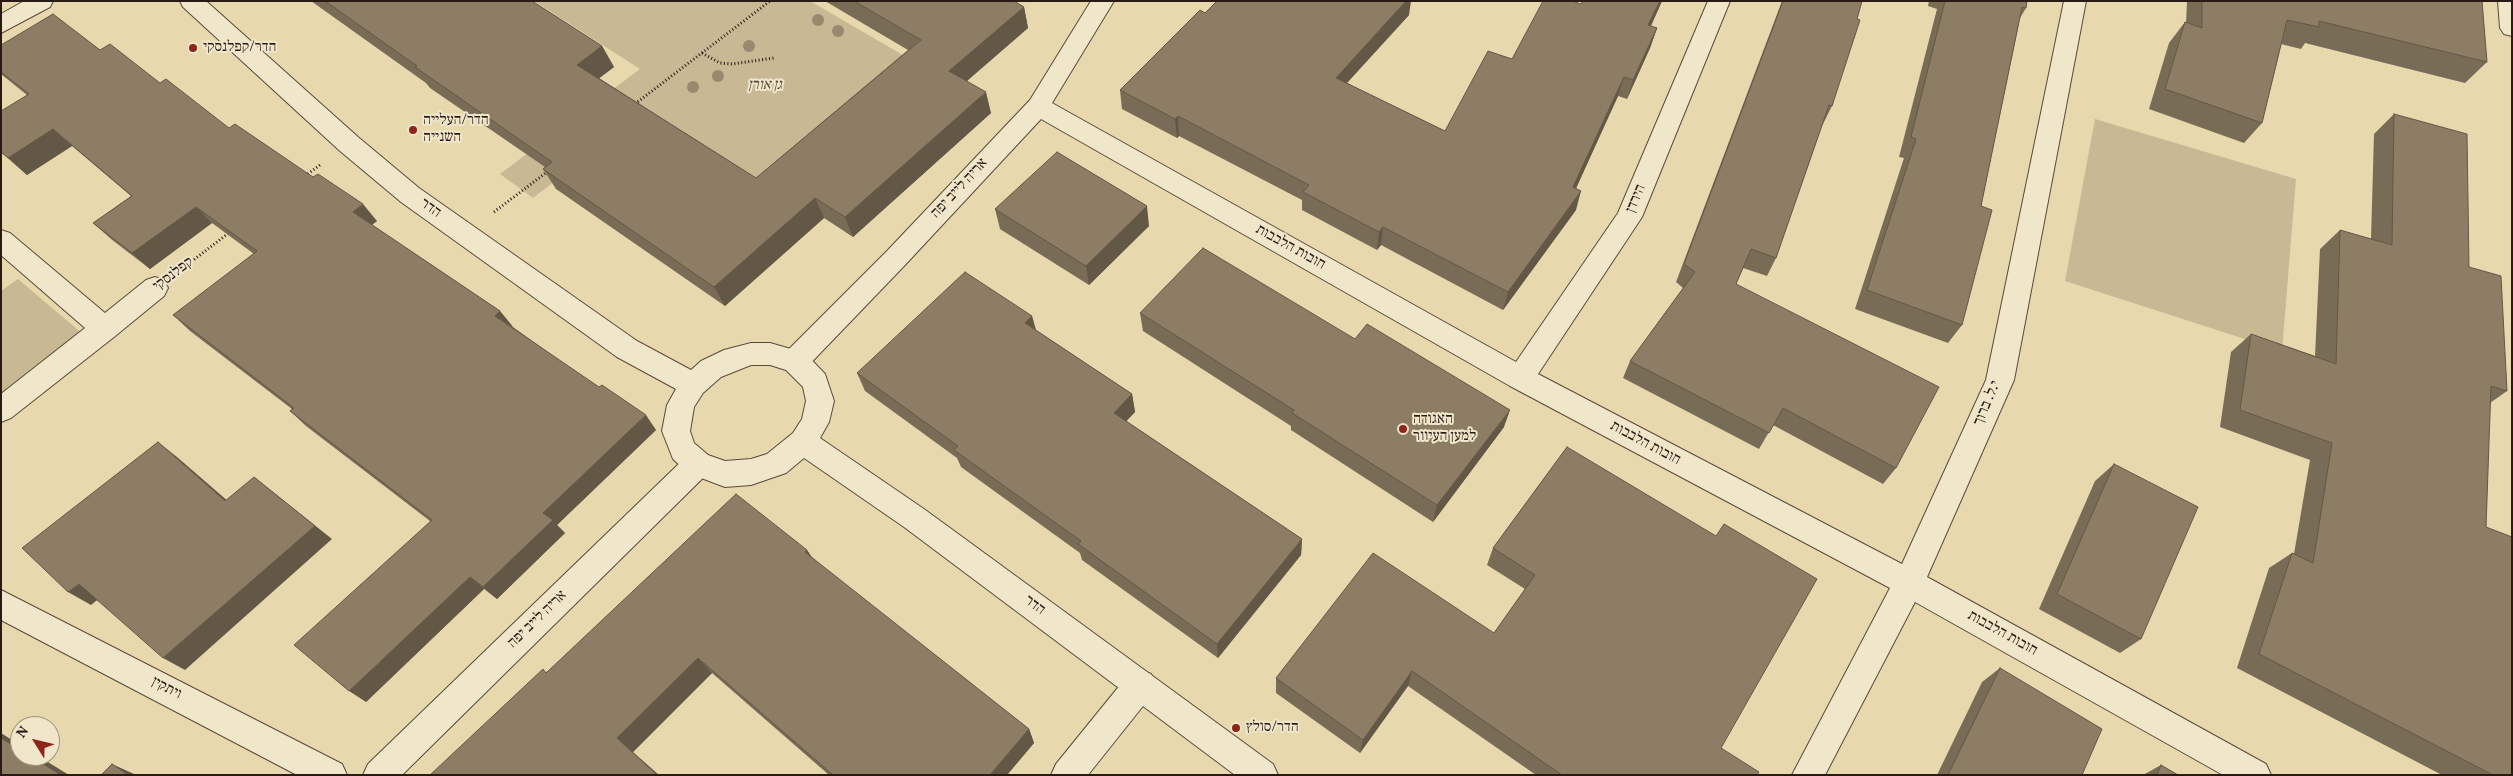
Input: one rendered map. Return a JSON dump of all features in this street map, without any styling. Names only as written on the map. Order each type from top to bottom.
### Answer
[{"type":"street","points":[[1,25],[42,1]]},
{"type":"street","name":"הדר","points":[[191,1],[349,144],[410,195],[628,349],[693,385]]},
{"type":"street","name":"אריה לייב יפה","points":[[795,361],[896,258],[1038,106],[1103,1]]},
{"type":"street","name":"הירדן","points":[[1520,378],[1629,217],[1719,1]]},
{"type":"street","name":"י.ל. ברוך","points":[[1808,775],[1909,583],[2000,380],[2076,1]]},
{"type":"street","points":[[2509,1],[2512,28]]},
{"type":"street","name":"חובות הלבבות","points":[[1038,106],[1520,378],[1909,583],[2255,775]]},
{"type":"street","points":[[1,240],[105,329]]},
{"type":"street","name":"קפלנסקי","points":[[1,410],[155,288]]},
{"type":"street","points":[[751,354],[770,354],[795,361],[815,382],[820,401],[815,422],[803,442],[776,464],[751,472],[725,474],[698,464],[683,450],[676,431],[680,405],[693,385],[711,369],[734,358],[751,354]]},
{"type":"street","name":"הדר","points":[[803,442],[914,518],[1262,775]]},
{"type":"street","name":"אריה לייב יפה","points":[[379,775],[698,464]]},
{"type":"street","name":"ויתקין","points":[[1,604],[331,775]]},
{"type":"street","points":[[1067,775],[1140,685]]},
{"type":"path","points":[[631,107],[770,1]]},
{"type":"path","points":[[702,53],[720,62],[732,64],[774,58]]},
{"type":"path","points":[[302,178],[349,144]]},
{"type":"path","points":[[465,234],[552,168]]},
{"type":"path","name":"קפלנסקי","points":[[155,288],[233,230]]},
{"type":"green space","name":"גן אורן","points":[[534,1],[810,1],[920,65],[772,190],[648,109],[533,198],[500,174],[640,69]]},
{"type":"green space","points":[[2095,119],[2296,179],[2282,351],[2065,281]]},
{"type":"green space","points":[[18,279],[84,335],[1,397],[1,291]]},
{"type":"building","points":[[325,1],[532,1],[602,46],[577,65],[756,178],[921,40],[854,1],[1014,1],[1024,7],[949,71],[986,92],[845,217],[815,198],[714,287],[543,169],[552,162],[415,67],[417,66]]},
{"type":"building","points":[[1217,1],[1406,1],[1336,78],[1445,131],[1488,51],[1512,59],[1543,1],[1572,1],[1581,4],[1583,1],[1660,1],[1648,25],[1657,28],[1633,80],[1624,77],[1573,187],[1581,191],[1508,292],[1383,227],[1379,232],[1303,192],[1309,185],[1178,116],[1175,119],[1120,90],[1200,10],[1205,13]]},
{"type":"building","points":[[1783,1],[1862,1],[1857,19],[1860,20],[1832,106],[1829,105],[1776,258],[1751,249],[1736,284],[1939,387],[1896,468],[1783,408],[1769,433],[1630,361],[1695,272],[1684,264]]},
{"type":"building","points":[[1945,1],[2027,1],[2026,8],[2022,7],[1981,206],[1992,210],[1962,325],[1867,290],[1916,139],[1911,137]]},
{"type":"building","points":[[2202,1],[2482,1],[2487,62],[2319,21],[2319,27],[2287,20],[2262,123],[2165,89],[2185,22],[2202,28]]},
{"type":"building","points":[[53,14],[100,50],[110,44],[160,83],[166,79],[229,128],[235,124],[313,177],[318,174],[363,204],[353,212],[500,311],[495,316],[599,387],[602,385],[646,415],[543,513],[553,520],[483,587],[470,577],[349,691],[294,645],[432,520],[290,411],[294,408],[173,315],[257,251],[196,207],[132,253],[93,223],[132,196],[53,129],[8,158],[1,152],[1,111],[29,94],[1,72],[1,45]]},
{"type":"building","points":[[2394,114],[2467,134],[2469,267],[2501,276],[2507,391],[2491,386],[2486,527],[2512,537],[2512,775],[2493,775],[2259,654],[2292,553],[2313,563],[2332,443],[2240,410],[2251,334],[2336,364],[2340,230],[2392,245]]},
{"type":"building","points":[[1057,152],[1147,206],[1086,266],[995,209]]},
{"type":"building","points":[[1203,248],[1355,339],[1367,324],[1510,410],[1437,505],[1292,413],[1294,410],[1140,313]]},
{"type":"building","points":[[965,272],[1032,316],[1025,323],[1132,394],[1114,413],[1302,539],[1217,644],[1078,544],[1081,541],[954,450],[958,446],[857,373]]},
{"type":"building","points":[[158,442],[225,501],[254,477],[315,526],[163,658],[79,584],[68,592],[22,548]]},
{"type":"building","points":[[1567,447],[1716,536],[1724,524],[1817,579],[1721,748],[1759,772],[1757,775],[1562,775],[1412,671],[1363,740],[1276,678],[1373,553],[1494,633],[1535,575],[1493,548]]},
{"type":"building","points":[[2114,464],[2198,507],[2141,639],[2057,594]]},
{"type":"building","points":[[736,494],[807,550],[805,552],[1029,729],[990,775],[833,775],[698,658],[617,738],[657,775],[430,775],[543,669],[546,673]]},
{"type":"building","points":[[2000,668],[2102,729],[2082,775],[1948,775]]},
{"type":"building","points":[[1,738],[10,744],[10,766],[46,766],[61,775],[1,775]]},
{"type":"building","points":[[112,764],[128,775],[101,775]]},
{"type":"building","points":[[2161,765],[2178,775],[2157,775]]},
{"type":"place","name":"הדר/קפלנסקי","points":[[193,48]]},
{"type":"place","name":"הדר/העלייה השנייה","points":[[413,130]]},
{"type":"place","name":"האגודה למען העיוור","points":[[1403,429]]},
{"type":"place","name":"הדר/סולץ","points":[[1236,728]]}]
